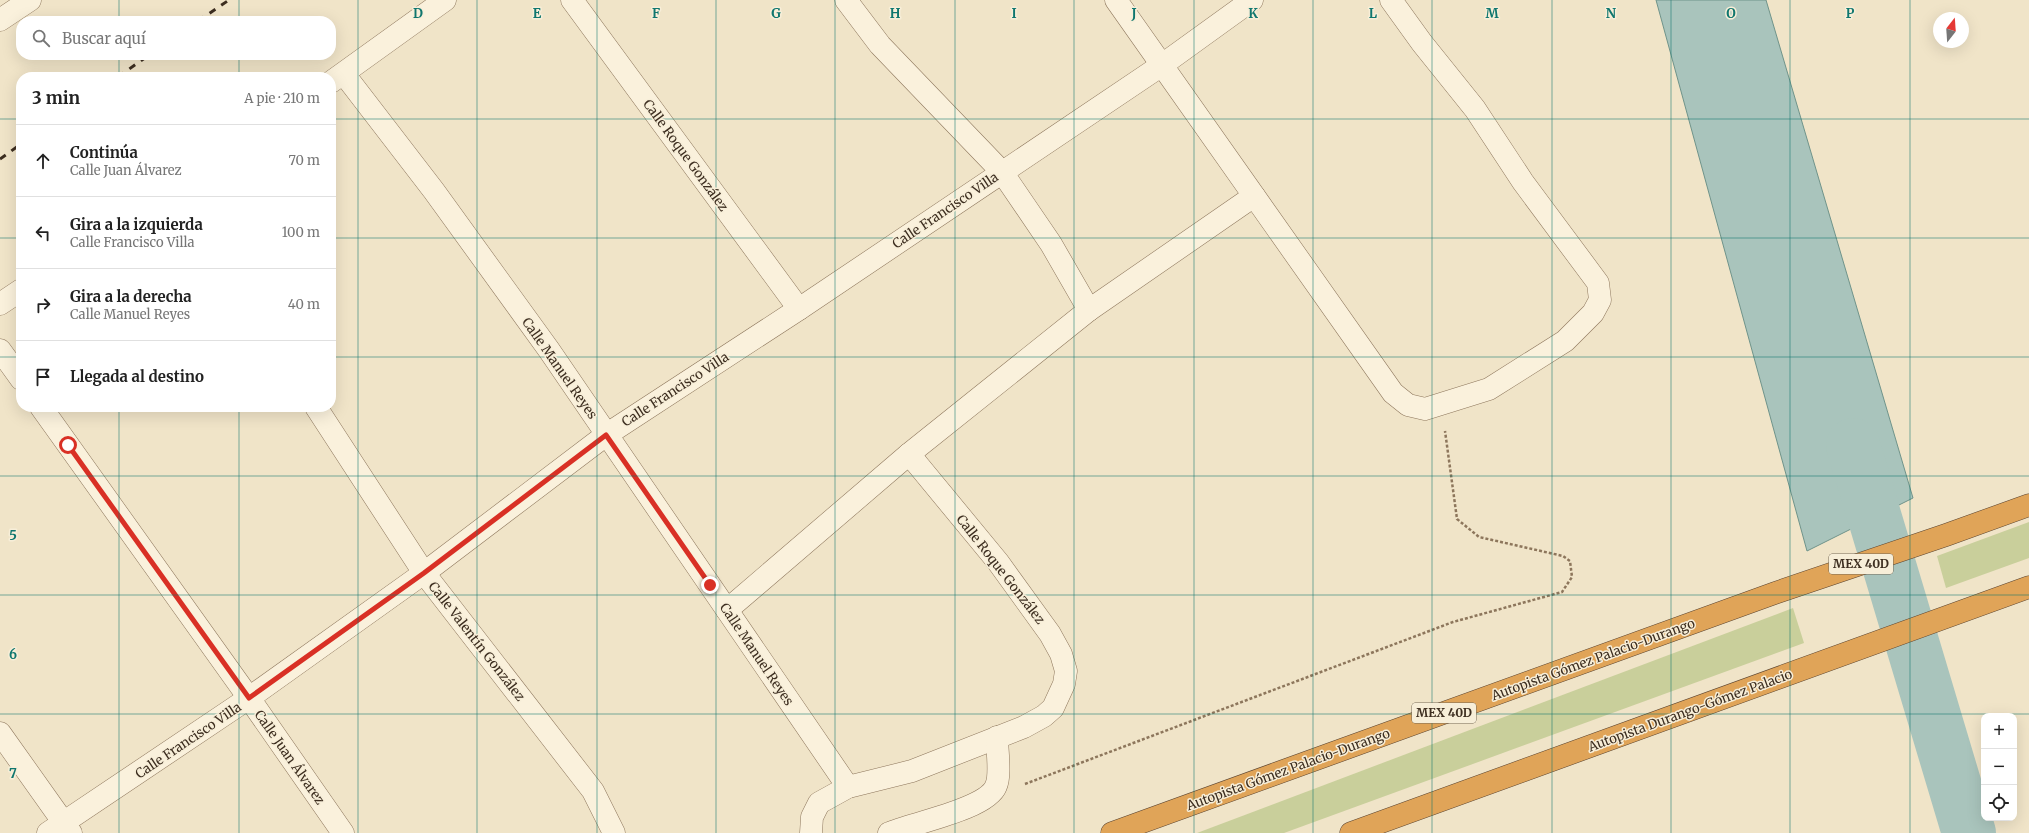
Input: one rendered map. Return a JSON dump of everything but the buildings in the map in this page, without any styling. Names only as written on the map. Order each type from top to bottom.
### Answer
[{"type":"highway","name":"Autopista Gómez Palacio-Durango","points":[[1112,833],[1775,593],[1946,536],[2029,505]]},
{"type":"highway","name":"Autopista Durango-Gómez Palacio","points":[[1351,833],[2029,587]]},
{"type":"street","points":[[0,20],[30,0]]},
{"type":"street","points":[[337,78],[445,0]]},
{"type":"street","name":"Calle Roque González","points":[[572,0],[799,309]]},
{"type":"street","points":[[846,0],[880,45],[1002,172],[1051,244],[1089,310]]},
{"type":"street","points":[[1116,0],[1393,393],[1408,405],[1425,409],[1489,389],[1565,341],[1593,313],[1600,300],[1598,283],[1523,182],[1474,109],[1422,43],[1391,0]]},
{"type":"street","name":"Calle Francisco Villa","points":[[61,830],[424,573],[606,435],[799,309],[1162,65],[1252,0]]},
{"type":"street","name":"Calle Manuel Reyes","points":[[337,78],[434,191],[549,350],[848,787]]},
{"type":"street","points":[[727,610],[909,454],[1089,310],[1254,196]]},
{"type":"street","points":[[0,304],[16,293]]},
{"type":"street","points":[[0,350],[16,372]]},
{"type":"street","name":"Calle Juan Álvarez","points":[[45,412],[249,698],[343,833]]},
{"type":"street","name":"Calle Valentín González","points":[[319,412],[424,573],[593,791],[614,833]]},
{"type":"street","name":"Calle Roque González","points":[[811,833],[812,818],[819,803],[848,787],[912,771],[997,737],[1044,716],[1052,708],[1060,694],[1066,671],[1061,654],[1050,634],[998,562],[909,454]]},
{"type":"street","points":[[0,732],[61,830]]},
{"type":"street","points":[[889,833],[962,810],[989,797],[997,785],[997,737]]},
{"type":"path","points":[[989,797],[1453,622],[1562,592],[1572,577],[1570,561],[1563,556],[1479,537],[1457,519],[1441,405]]},
{"type":"green space","points":[[2029,522],[2029,558],[1946,588],[1937,556]]},
{"type":"green space","points":[[1793,608],[1804,643],[1284,833],[1197,833]]},
{"type":"water","points":[[1656,0],[1766,0],[1913,498],[1807,551]]},
{"type":"waterway","points":[[1853,445],[1969,833]]},
{"type":"railway","points":[[205,16],[229,0]]},
{"type":"railway","points":[[125,72],[142,60]]},
{"type":"railway","points":[[0,159],[16,148]]},
{"type":"route","points":[[68,445],[249,698],[424,573],[606,435],[710,585]]}]
